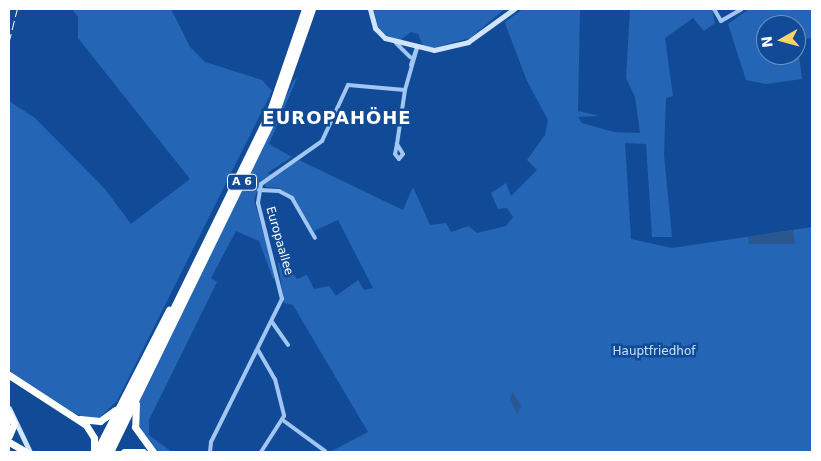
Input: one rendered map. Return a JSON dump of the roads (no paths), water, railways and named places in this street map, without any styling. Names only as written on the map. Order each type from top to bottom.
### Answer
[{"type":"highway","name":"A 6","points":[[103,452],[270,111],[305,9]]},
{"type":"highway","name":"A 6","points":[[110,452],[275,114],[312,9]]},
{"type":"highway","points":[[95,452],[122,402],[159,325],[181,294]]},
{"type":"highway","points":[[9,375],[78,418],[93,435],[95,452]]},
{"type":"highway","points":[[9,380],[21,383]]},
{"type":"highway","name":"A 6","points":[[139,392],[135,427],[153,452]]},
{"type":"highway","points":[[78,418],[102,420],[122,402]]},
{"type":"highway","points":[[9,413],[14,424],[9,436]]},
{"type":"highway","points":[[9,442],[28,452]]},
{"type":"highway","points":[[124,452],[143,452]]},
{"type":"street","points":[[370,9],[378,32],[396,43],[411,59]]},
{"type":"street","points":[[396,43],[417,48],[440,50],[464,44],[514,9]]},
{"type":"street","points":[[714,9],[721,21],[742,9]]},
{"type":"street","points":[[411,70],[411,59],[417,48]]},
{"type":"street","points":[[397,144],[405,90],[417,48]]},
{"type":"street","points":[[258,190],[270,174],[322,141],[348,86],[405,90]]},
{"type":"street","points":[[258,190],[279,191],[292,198],[315,238]]},
{"type":"street","name":"Europaallee","points":[[210,452],[210,442],[272,322],[282,294],[258,190]]},
{"type":"street","points":[[272,322],[288,345]]},
{"type":"street","points":[[258,350],[278,387],[284,420],[325,451]]},
{"type":"street","points":[[9,408],[28,452]]},
{"type":"street","points":[[261,452],[284,420]]},
{"type":"railway","points":[[9,42],[17,9]]},
{"type":"district","name":"EUROPAHÖHE","points":[[337,118]]},
{"type":"park label","name":"Hauptfriedhof","points":[[654,352]]}]
